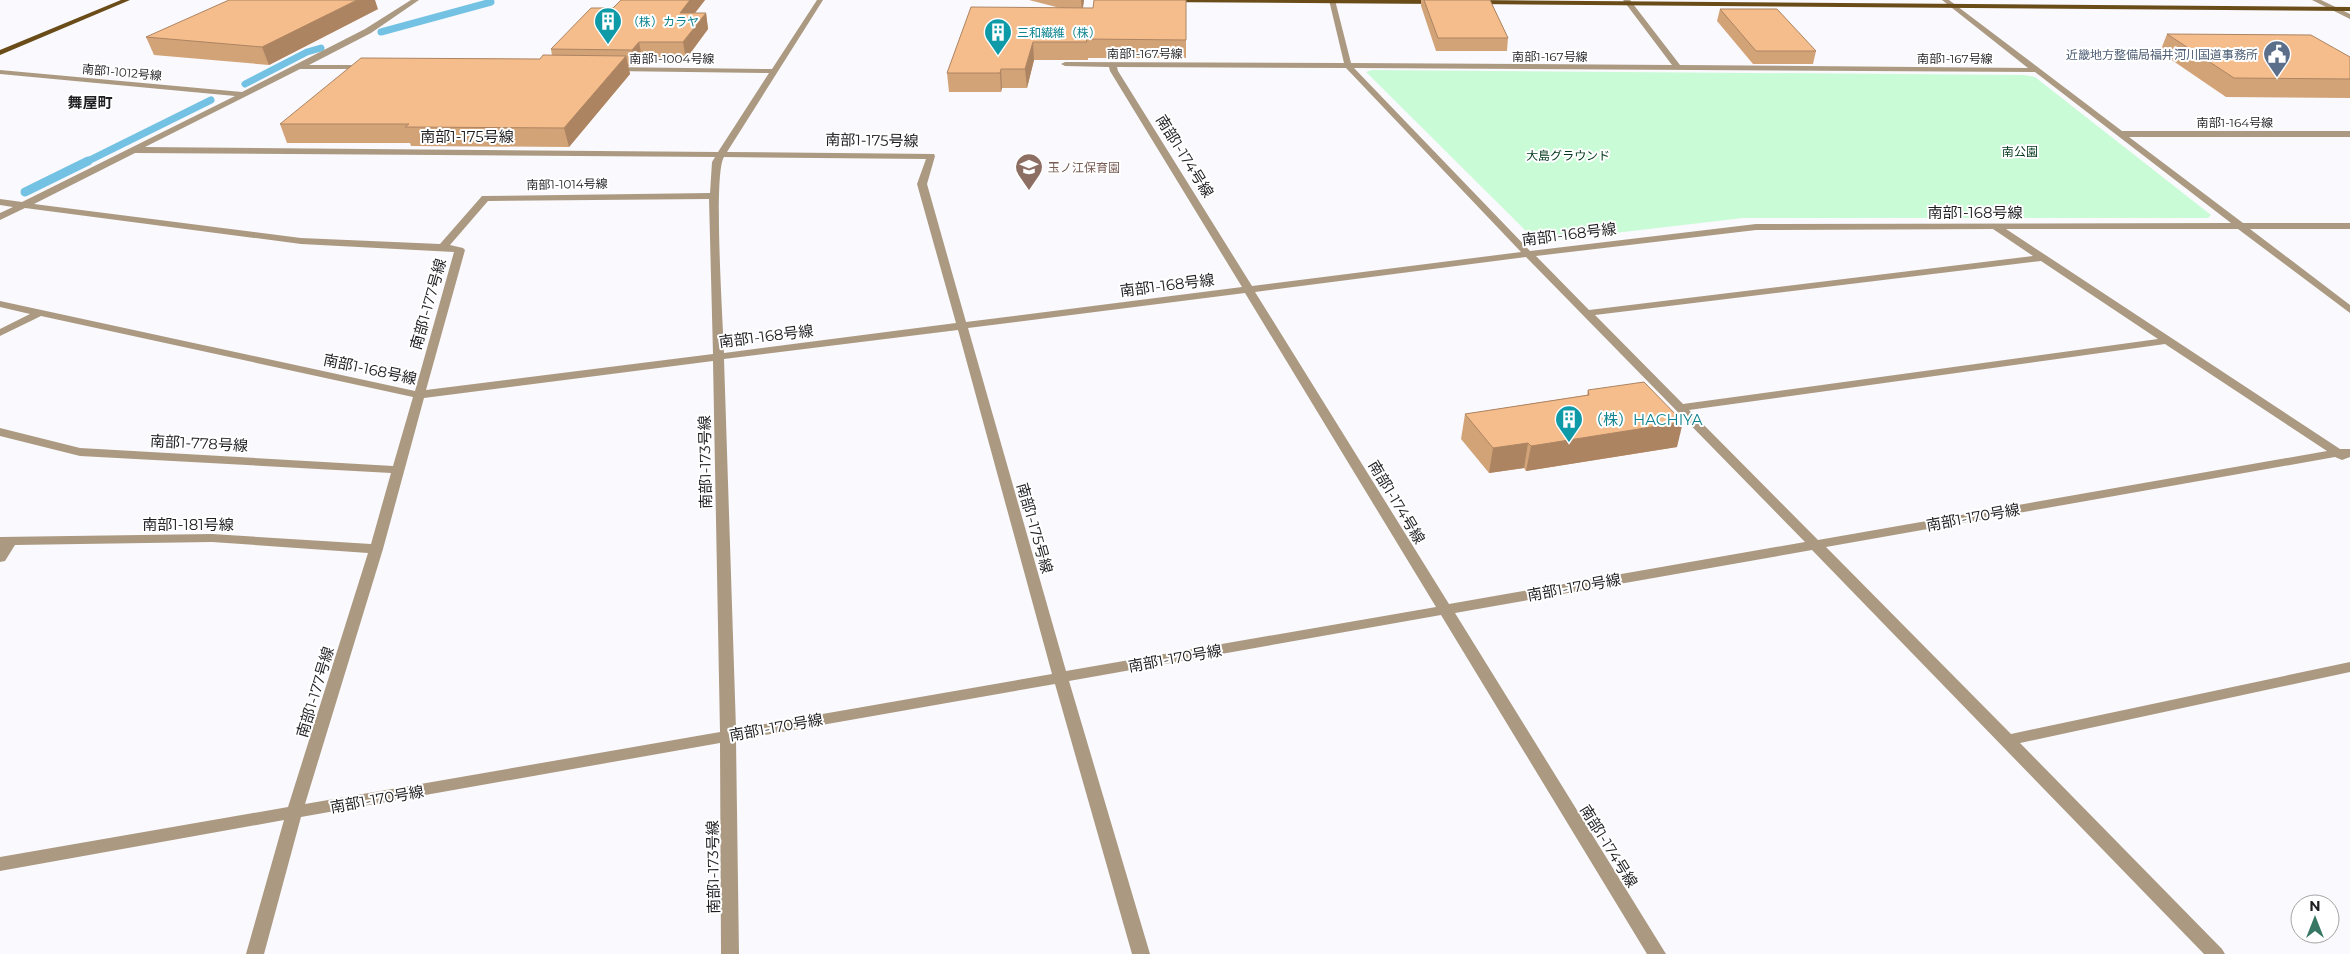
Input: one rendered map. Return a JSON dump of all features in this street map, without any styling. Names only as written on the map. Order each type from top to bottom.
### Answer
[{"type":"main road","points":[[0,53],[127,0]]},
{"type":"main road","points":[[1154,0],[1451,2]]},
{"type":"main road","points":[[1471,2],[2350,10]]},
{"type":"street","points":[[0,216],[299,67],[368,31],[416,0]]},
{"type":"street","name":"南部1-173号線","points":[[730,954],[728,736],[714,196],[716,162],[820,0]]},
{"type":"street","points":[[1945,0],[2350,310]]},
{"type":"street","points":[[2315,0],[2350,17]]},
{"type":"street","points":[[1333,1],[1348,66],[1528,254],[2008,740],[2216,954]]},
{"type":"street","points":[[1628,2],[1678,68]]},
{"type":"street","name":"南部1-167号線","points":[[1065,64],[2035,70]]},
{"type":"street","name":"南部1-174号線","points":[[1112,64],[1114,71],[1248,290],[1657,954]]},
{"type":"street","points":[[299,67],[378,67]]},
{"type":"street","name":"南部1-1004号線","points":[[606,69],[774,70]]},
{"type":"street","name":"南部1-1012号線","points":[[0,72],[243,94]]},
{"type":"street","name":"南部1-164号線","points":[[2119,134],[2350,134]]},
{"type":"street","name":"南部1-175号線","points":[[133,150],[931,156],[922,184],[1061,679],[1142,954]]},
{"type":"street","name":"南部1-1014号線","points":[[443,247],[485,198],[714,196]]},
{"type":"street","name":"南部1-177号線","points":[[0,202],[300,242],[443,247],[460,250],[376,549],[294,814],[255,954]]},
{"type":"street","name":"南部1-168号線","points":[[0,304],[418,395],[1528,254],[1756,227],[2350,226]]},
{"type":"street","points":[[1996,227],[2165,341],[2346,456]]},
{"type":"street","points":[[1588,314],[2042,258]]},
{"type":"street","points":[[0,333],[39,313]]},
{"type":"street","points":[[1679,408],[2165,341]]},
{"type":"street","name":"南部1-778号線","points":[[0,432],[80,452],[399,470]]},
{"type":"street","name":"南部1-170号線","points":[[0,864],[1061,679],[1814,544],[2346,456]]},
{"type":"street","name":"南部1-181号線","points":[[5,542],[212,538],[376,549]]},
{"type":"street","points":[[0,558],[5,542]]},
{"type":"street","points":[[2008,740],[2350,667]]},
{"type":"green space","name":"大島グラウンド","points":[[1372,70],[2024,75],[2035,77],[2211,215],[2208,218],[1743,218],[1546,241],[1533,238],[1366,72]]},
{"type":"building","points":[[229,0],[357,0],[262,47],[146,37]]},
{"type":"building","points":[[621,0],[690,0],[680,13],[706,13],[683,42],[639,42],[632,50],[551,49],[591,8],[613,8]]},
{"type":"building","points":[[1094,0],[1186,0],[1186,40],[1086,39],[1087,42],[1033,42],[1025,69],[1001,69],[1000,73],[947,73],[971,7],[1093,8]]},
{"type":"building","points":[[1424,0],[1490,0],[1508,38],[1438,38]]},
{"type":"building","points":[[1720,9],[1777,9],[1816,51],[1756,51]]},
{"type":"building","points":[[2167,34],[2311,35],[2350,57],[2350,79],[2234,78]]},
{"type":"building","points":[[543,55],[626,56],[564,128],[405,127],[409,124],[280,124],[361,58],[540,59]]},
{"type":"building","points":[[1644,382],[1683,422],[1531,446],[1528,443],[1493,448],[1465,414],[1589,395],[1588,390]]},
{"type":"waterway","points":[[381,32],[491,2]]},
{"type":"waterway","points":[[245,84],[307,52],[321,48]]},
{"type":"waterway","points":[[86,162],[211,100]]},
{"type":"waterway","points":[[25,192],[88,161]]},
{"type":"place","name":"（株）カラヤ","points":[[608,45]]},
{"type":"place","name":"三和繊維（株）","points":[[998,56]]},
{"type":"place","name":"近畿地方整備局福井河川国道事務所","points":[[2277,78]]},
{"type":"place","name":"玉ノ江保育園","points":[[1029,191]]},
{"type":"place","name":"（株）HACHIYA","points":[[1569,443]]},
{"type":"district","name":"舞屋町","points":[[90,102]]},
{"type":"park label","name":"南公園","points":[[2020,151]]}]
